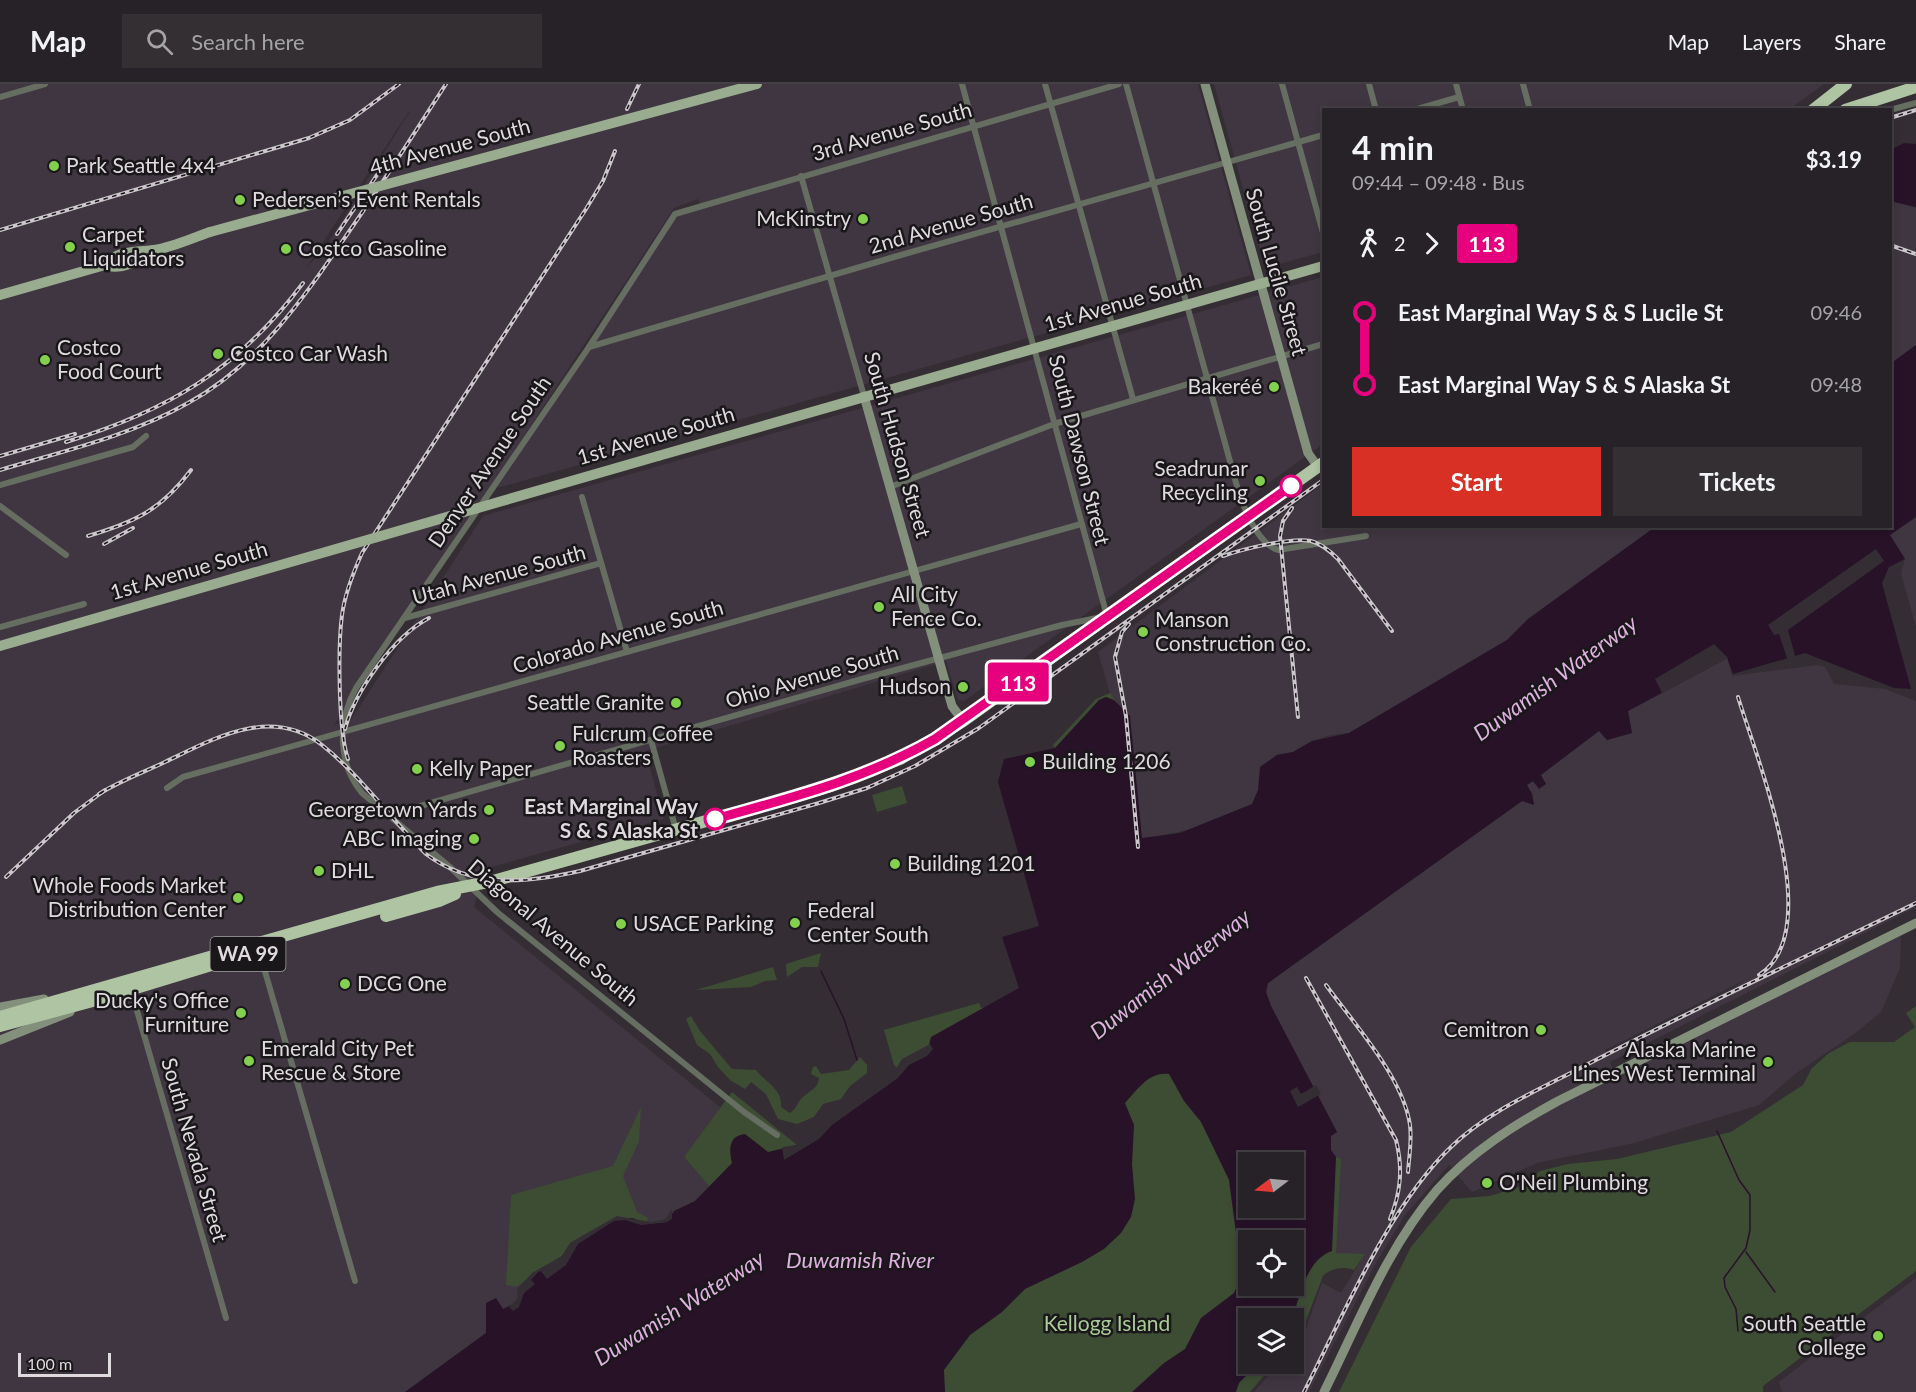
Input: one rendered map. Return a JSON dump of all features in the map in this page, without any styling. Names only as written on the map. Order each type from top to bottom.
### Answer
[{"type":"highway","points":[[1816,108],[1846,84]]},
{"type":"highway","points":[[1851,108],[1916,87]]},
{"type":"highway","name":"WA 99","points":[[0,1026],[130,990],[437,892],[470,887],[676,831],[860,776],[900,759],[963,721],[1321,465]]},
{"type":"highway","name":"WA 99","points":[[0,1017],[85,992],[258,948]]},
{"type":"main road","name":"4th Avenue South","points":[[0,295],[105,265],[112,268],[142,259],[153,250],[210,232],[757,84]]},
{"type":"main road","name":"South Lucile Street","points":[[1205,84],[1308,453],[1321,465]]},
{"type":"main road","name":"1st Avenue South","points":[[0,646],[1322,266]]},
{"type":"main road","name":"South Hudson Street","points":[[864,396],[952,706],[963,721]]},
{"type":"main road","points":[[1324,1392],[1408,1228],[1438,1189],[1487,1145],[1522,1121],[1558,1101],[1916,923]]},
{"type":"main road","points":[[0,1007],[85,992]]},
{"type":"main road","points":[[0,1040],[100,999]]},
{"type":"street","points":[[0,97],[45,84]]},
{"type":"street","name":"South Dawson Street","points":[[962,84],[1036,348],[1054,424],[1107,616]]},
{"type":"street","points":[[1045,84],[1133,399]]},
{"type":"street","name":"3rd Avenue South","points":[[675,214],[1119,84]]},
{"type":"street","points":[[1126,84],[1239,491],[1249,516],[1268,546],[1278,550],[1366,536]]},
{"type":"street","points":[[1282,84],[1322,229]]},
{"type":"street","points":[[1370,84],[1376,108]]},
{"type":"street","points":[[1456,84],[1462,108]]},
{"type":"street","points":[[1523,84],[1529,108]]},
{"type":"street","points":[[1421,108],[1459,97]]},
{"type":"street","points":[[1892,110],[1916,103]]},
{"type":"street","name":"2nd Avenue South","points":[[589,347],[1322,135]]},
{"type":"street","name":"South Hudson Street","points":[[801,176],[864,396]]},
{"type":"street","name":"Denver Avenue South","points":[[342,732],[351,698],[589,347],[675,214]]},
{"type":"street","points":[[890,487],[1054,424],[1322,344]]},
{"type":"street","points":[[0,485],[134,447],[146,436]]},
{"type":"street","points":[[582,497],[627,652]]},
{"type":"street","points":[[0,506],[66,555]]},
{"type":"street","name":"Colorado Avenue South","points":[[167,788],[183,777],[1081,524]]},
{"type":"street","name":"Utah Avenue South","points":[[405,618],[601,563]]},
{"type":"street","name":"1st Avenue South","points":[[0,627],[84,604]]},
{"type":"street","name":"Ohio Avenue South","points":[[389,815],[939,658],[1062,625],[1107,616]]},
{"type":"street","name":"Diagonal Avenue South","points":[[342,732],[344,747],[357,787],[470,887],[736,1105],[777,1135]]},
{"type":"street","points":[[651,740],[676,831]]},
{"type":"street","points":[[258,948],[355,1281]]},
{"type":"street","name":"South Nevada Street","points":[[130,990],[226,1318]]},
{"type":"shaded area","points":[[0,84],[1198,84],[1251,275],[497,488],[673,221],[681,214],[702,208],[698,199],[674,208],[334,725],[351,720],[483,516],[1322,277],[1322,445],[964,701],[958,700],[946,661],[645,751],[664,819],[484,869],[474,907],[721,1108],[684,1157],[709,1186],[695,1201],[510,1307],[486,1316],[486,1333],[405,1392],[0,1392]],"holes":[[[409,111],[410,111],[325,248],[306,268]]]},
{"type":"shaded area","points":[[1214,84],[1824,84],[1791,108],[1322,108],[1322,252],[1265,268]]},
{"type":"shaded area","points":[[1892,202],[1916,208],[1916,345],[1892,363]]},
{"type":"shaded area","points":[[1322,485],[1322,528],[1654,528],[1528,619],[1507,640],[1349,733],[1331,735],[1312,741],[1293,752],[1277,755],[1261,767],[1258,791],[1252,804],[1259,815],[1159,836],[1149,869],[1106,697],[1110,693],[1098,652]]},
{"type":"shaded area","points":[[1916,517],[1916,627],[1901,573],[1905,559],[1890,535]]},
{"type":"shaded area","points":[[1728,658],[1732,676],[1818,665],[1825,667],[1834,684],[1885,689],[1916,701],[1916,907],[1610,1062],[1615,1076],[1897,928],[1901,939],[1900,968],[1881,1012],[1854,1034],[1795,1074],[1759,1105],[1634,1143],[1537,1163],[1472,1192],[1449,1165],[1405,1215],[1377,1261],[1309,1392],[1254,1392],[1270,1374],[1304,1374],[1304,1333],[1322,1283],[1341,1293],[1364,1255],[1341,1255],[1332,1251],[1334,1156],[1331,1150],[1331,1135],[1337,1132],[1271,1006],[1266,992],[1268,983],[1522,801],[1533,804],[1532,793],[1526,785],[1533,781],[1546,784],[1540,775],[1599,731],[1607,740],[1632,733],[1628,711]],"holes":[[[1745,980],[1734,988],[1606,1052],[1605,1050]]]},
{"type":"shaded area","name":"South Seattle College","points":[[1916,1278],[1916,1392],[1782,1392],[1779,1382]]},
{"type":"green space","points":[[1110,693],[1116,701],[1059,754],[1053,745],[1096,699]]},
{"type":"green space","points":[[902,786],[907,803],[877,812],[872,795]]},
{"type":"green space","points":[[821,953],[818,967],[802,967],[787,977],[786,964]]},
{"type":"green space","points":[[773,967],[777,980],[765,981],[751,987],[696,990]]},
{"type":"green space","points":[[979,1003],[981,1008],[987,1007],[897,1068],[894,1065],[884,1030]]},
{"type":"green space","points":[[1916,1006],[1916,1271],[1763,1386],[1763,1392],[1339,1392],[1411,1247],[1451,1199],[1490,1196],[1522,1186],[1540,1171],[1568,1164],[1617,1159],[1731,1132],[1803,1085],[1812,1068],[1829,1053],[1850,1042],[1894,1042],[1915,1027],[1906,1013]]},
{"type":"green space","points":[[691,1016],[700,1031],[732,1069],[756,1070],[779,1095],[781,1107],[790,1113],[817,1085],[819,1078],[811,1074],[813,1067],[816,1066],[821,1074],[849,1070],[860,1057],[867,1065],[867,1073],[850,1086],[841,1099],[823,1104],[814,1117],[797,1124],[778,1119],[766,1094],[751,1082],[745,1089],[730,1080],[710,1054],[697,1045],[686,1019]]},
{"type":"green space","name":"Kellogg Island","points":[[1169,1056],[1238,1189],[1238,1218],[1248,1218],[1248,1230],[1238,1230],[1238,1296],[1240,1296],[1166,1392],[835,1392],[1112,1109]]},
{"type":"green space","points":[[732,1092],[797,1145],[836,1114],[752,1201],[562,1256],[516,1287],[506,1285],[511,1195],[613,1166],[641,1107],[639,1141],[623,1176],[637,1212],[648,1218],[646,1224],[641,1225],[670,1221],[674,1211],[695,1201],[709,1186],[684,1157]]},
{"type":"green space","points":[[1336,1157],[1341,1159],[1336,1253],[1365,1254],[1354,1270],[1337,1268],[1323,1276],[1304,1326],[1304,1308],[1255,1308],[1264,1296],[1304,1296],[1304,1249],[1329,1166]]},
{"type":"green space","points":[[1238,1331],[1238,1374],[1265,1374],[1250,1392],[1204,1392]]},
{"type":"water","points":[[1904,143],[1916,144],[1916,207],[1892,201],[1892,149]]},
{"type":"water","name":"Duwamish River","points":[[1916,345],[1916,517],[1890,535],[1905,559],[1889,567],[1882,583],[1911,689],[1894,688],[1805,653],[1733,674],[1727,658],[1628,711],[1632,733],[1607,740],[1599,731],[1541,775],[1546,784],[1539,789],[1533,781],[1527,785],[1534,805],[1522,801],[1268,983],[1266,992],[1271,1006],[1337,1132],[1331,1136],[1331,1150],[1336,1157],[1332,1251],[1316,1262],[1304,1284],[1304,1230],[1238,1230],[1238,1248],[1229,1180],[1201,1122],[1184,1101],[1169,1074],[1162,1074],[1149,1078],[1125,1103],[1134,1125],[1132,1164],[1135,1199],[1131,1217],[1121,1233],[1104,1249],[1082,1262],[1025,1289],[1002,1312],[970,1335],[944,1370],[945,1392],[405,1392],[486,1333],[486,1303],[496,1298],[503,1309],[519,1301],[520,1290],[534,1275],[562,1256],[570,1244],[616,1219],[633,1218],[646,1224],[667,1222],[674,1211],[695,1201],[732,1163],[731,1144],[739,1135],[745,1134],[768,1152],[797,1145],[929,1045],[931,1037],[1019,988],[1002,937],[1039,926],[998,782],[1004,759],[1055,748],[1099,700],[1106,697],[1114,700],[1130,716],[1142,838],[1180,833],[1252,804],[1258,790],[1260,767],[1277,755],[1293,752],[1312,741],[1349,733],[1507,640],[1528,619],[1654,528],[1892,528],[1892,363]]},
{"type":"water","name":"Duwamish River","points":[[1238,1284],[1238,1296],[1300,1296],[1295,1308],[1238,1308],[1238,1374],[1248,1374],[1239,1383],[1236,1392],[1132,1392],[1164,1363],[1185,1349],[1201,1318],[1234,1293]]},
{"type":"pier","points":[[1876,549],[1884,561],[1788,630],[1796,659],[1788,661],[1779,634],[1774,635],[1768,625]]},
{"type":"pier","points":[[1714,644],[1728,658],[1662,693],[1655,679]]},
{"type":"pier","points":[[930,1044],[933,1049],[927,1056],[909,1065],[898,1078],[832,1125],[819,1139],[784,1160],[782,1147],[797,1145],[835,1112],[897,1067],[902,1059]]},
{"type":"pier","points":[[1316,1085],[1321,1094],[1298,1107],[1290,1091],[1297,1087],[1301,1094]]},
{"type":"pier","points":[[672,1208],[672,1219],[667,1222],[641,1225],[625,1220],[614,1221],[578,1244],[566,1265],[547,1279],[540,1270],[531,1280],[535,1284],[524,1293],[519,1307],[513,1311],[509,1307],[518,1298],[517,1289],[532,1273],[562,1256],[570,1243],[617,1216],[651,1222],[666,1219]]},
{"type":"waterway","points":[[821,971],[844,1019],[857,1060]]},
{"type":"waterway","points":[[1717,1131],[1739,1180],[1750,1195],[1750,1230],[1746,1248],[1724,1278],[1725,1287],[1736,1309],[1738,1331]]},
{"type":"waterway","points":[[1746,1252],[1775,1292]]},
{"type":"railway","points":[[0,230],[309,138],[350,120],[399,84]]},
{"type":"railway","points":[[0,470],[96,442],[143,425],[188,403],[213,388],[236,370],[277,329],[313,284],[446,84]]},
{"type":"railway","points":[[627,109],[639,84]]},
{"type":"railway","points":[[1892,117],[1916,110]]},
{"type":"railway","points":[[348,759],[342,729],[341,629],[345,599],[362,553],[586,209],[603,181],[615,151]]},
{"type":"railway","points":[[337,234],[379,172]]},
{"type":"railway","points":[[1892,246],[1916,254]]},
{"type":"railway","points":[[66,442],[137,416],[198,383],[227,363],[253,340],[303,283]]},
{"type":"railway","points":[[0,456],[75,434]]},
{"type":"railway","points":[[88,536],[146,513],[169,495],[191,470]]},
{"type":"railway","points":[[99,794],[222,736],[263,727],[283,728],[303,733],[322,745],[363,784],[426,854],[444,865],[462,873],[500,880],[540,878],[580,871],[867,788],[915,766],[979,728],[1322,481]]},
{"type":"railway","points":[[1292,508],[1283,521],[1280,536],[1298,717]]},
{"type":"railway","points":[[104,544],[133,528]]},
{"type":"railway","points":[[1223,556],[1280,542],[1302,540],[1319,544],[1338,559],[1392,631]]},
{"type":"railway","points":[[345,729],[357,698],[378,666],[403,638],[429,618]]},
{"type":"railway","points":[[1129,624],[1122,632],[1115,657],[1126,716],[1138,847]]},
{"type":"railway","points":[[1738,697],[1771,800],[1781,842],[1787,884],[1787,922],[1779,953],[1759,975]]},
{"type":"railway","points":[[6,877],[74,813],[105,790]]},
{"type":"railway","points":[[1304,1392],[1369,1263],[1407,1199],[1428,1171],[1466,1134],[1499,1111],[1535,1091],[1916,903]]},
{"type":"railway","points":[[1306,978],[1396,1140],[1400,1160],[1400,1180],[1397,1199],[1390,1219]]},
{"type":"railway","points":[[1326,985],[1376,1052],[1398,1088],[1410,1125],[1408,1172]]},
{"type":"bus line","name":"113","points":[[715,819],[875,771],[935,739],[980,710],[1107,616],[1291,486]]},
{"type":"place","name":"Park Seattle 4x4","points":[[54,166]]},
{"type":"place","name":"Pedersen’s Event Rentals","points":[[240,200]]},
{"type":"place","name":"McKinstry","points":[[863,219]]},
{"type":"place","name":"Carpet Liquidators","points":[[70,247]]},
{"type":"place","name":"Costco Gasoline","points":[[286,249]]},
{"type":"place","name":"Costco Car Wash","points":[[218,354]]},
{"type":"place","name":"Costco Food Court","points":[[45,360]]},
{"type":"place","name":"Bakeréé","points":[[1274,387]]},
{"type":"place","name":"Seadrunar Recycling","points":[[1260,481]]},
{"type":"place","name":"All City Fence Co.","points":[[879,607]]},
{"type":"place","name":"Manson Construction Co.","points":[[1143,632]]},
{"type":"place","name":"Hudson","points":[[963,687]]},
{"type":"place","name":"Seattle Granite","points":[[676,703]]},
{"type":"place","name":"Fulcrum Coffee Roasters","points":[[560,746]]},
{"type":"place","name":"Building 1206","points":[[1030,762]]},
{"type":"place","name":"Kelly Paper","points":[[417,769]]},
{"type":"place","name":"Georgetown Yards","points":[[489,810]]},
{"type":"place","name":"East Marginal Way S & S Alaska St","points":[[715,819]]},
{"type":"place","name":"ABC Imaging","points":[[474,839]]},
{"type":"place","name":"Building 1201","points":[[895,864]]},
{"type":"place","name":"DHL","points":[[319,871]]},
{"type":"place","name":"Whole Foods Market Distribution Center","points":[[238,898]]},
{"type":"place","name":"Federal Center South","points":[[795,923]]},
{"type":"place","name":"USACE Parking","points":[[621,924]]},
{"type":"place","name":"DCG One","points":[[345,984]]},
{"type":"place","name":"Ducky's Office Furniture","points":[[241,1013]]},
{"type":"place","name":"Cemitron","points":[[1541,1030]]},
{"type":"place","name":"Emerald City Pet Rescue & Store","points":[[249,1061]]},
{"type":"place","name":"Alaska Marine Lines West Terminal","points":[[1768,1062]]},
{"type":"place","name":"O'Neil Plumbing","points":[[1487,1183]]},
{"type":"place","name":"South Seattle College","points":[[1878,1336]]},
{"type":"water label","name":"Duwamish Waterway","points":[[1555,678]]},
{"type":"water label","name":"Duwamish Waterway","points":[[1170,974]]},
{"type":"water label","name":"Duwamish Waterway","points":[[679,1308]]}]
